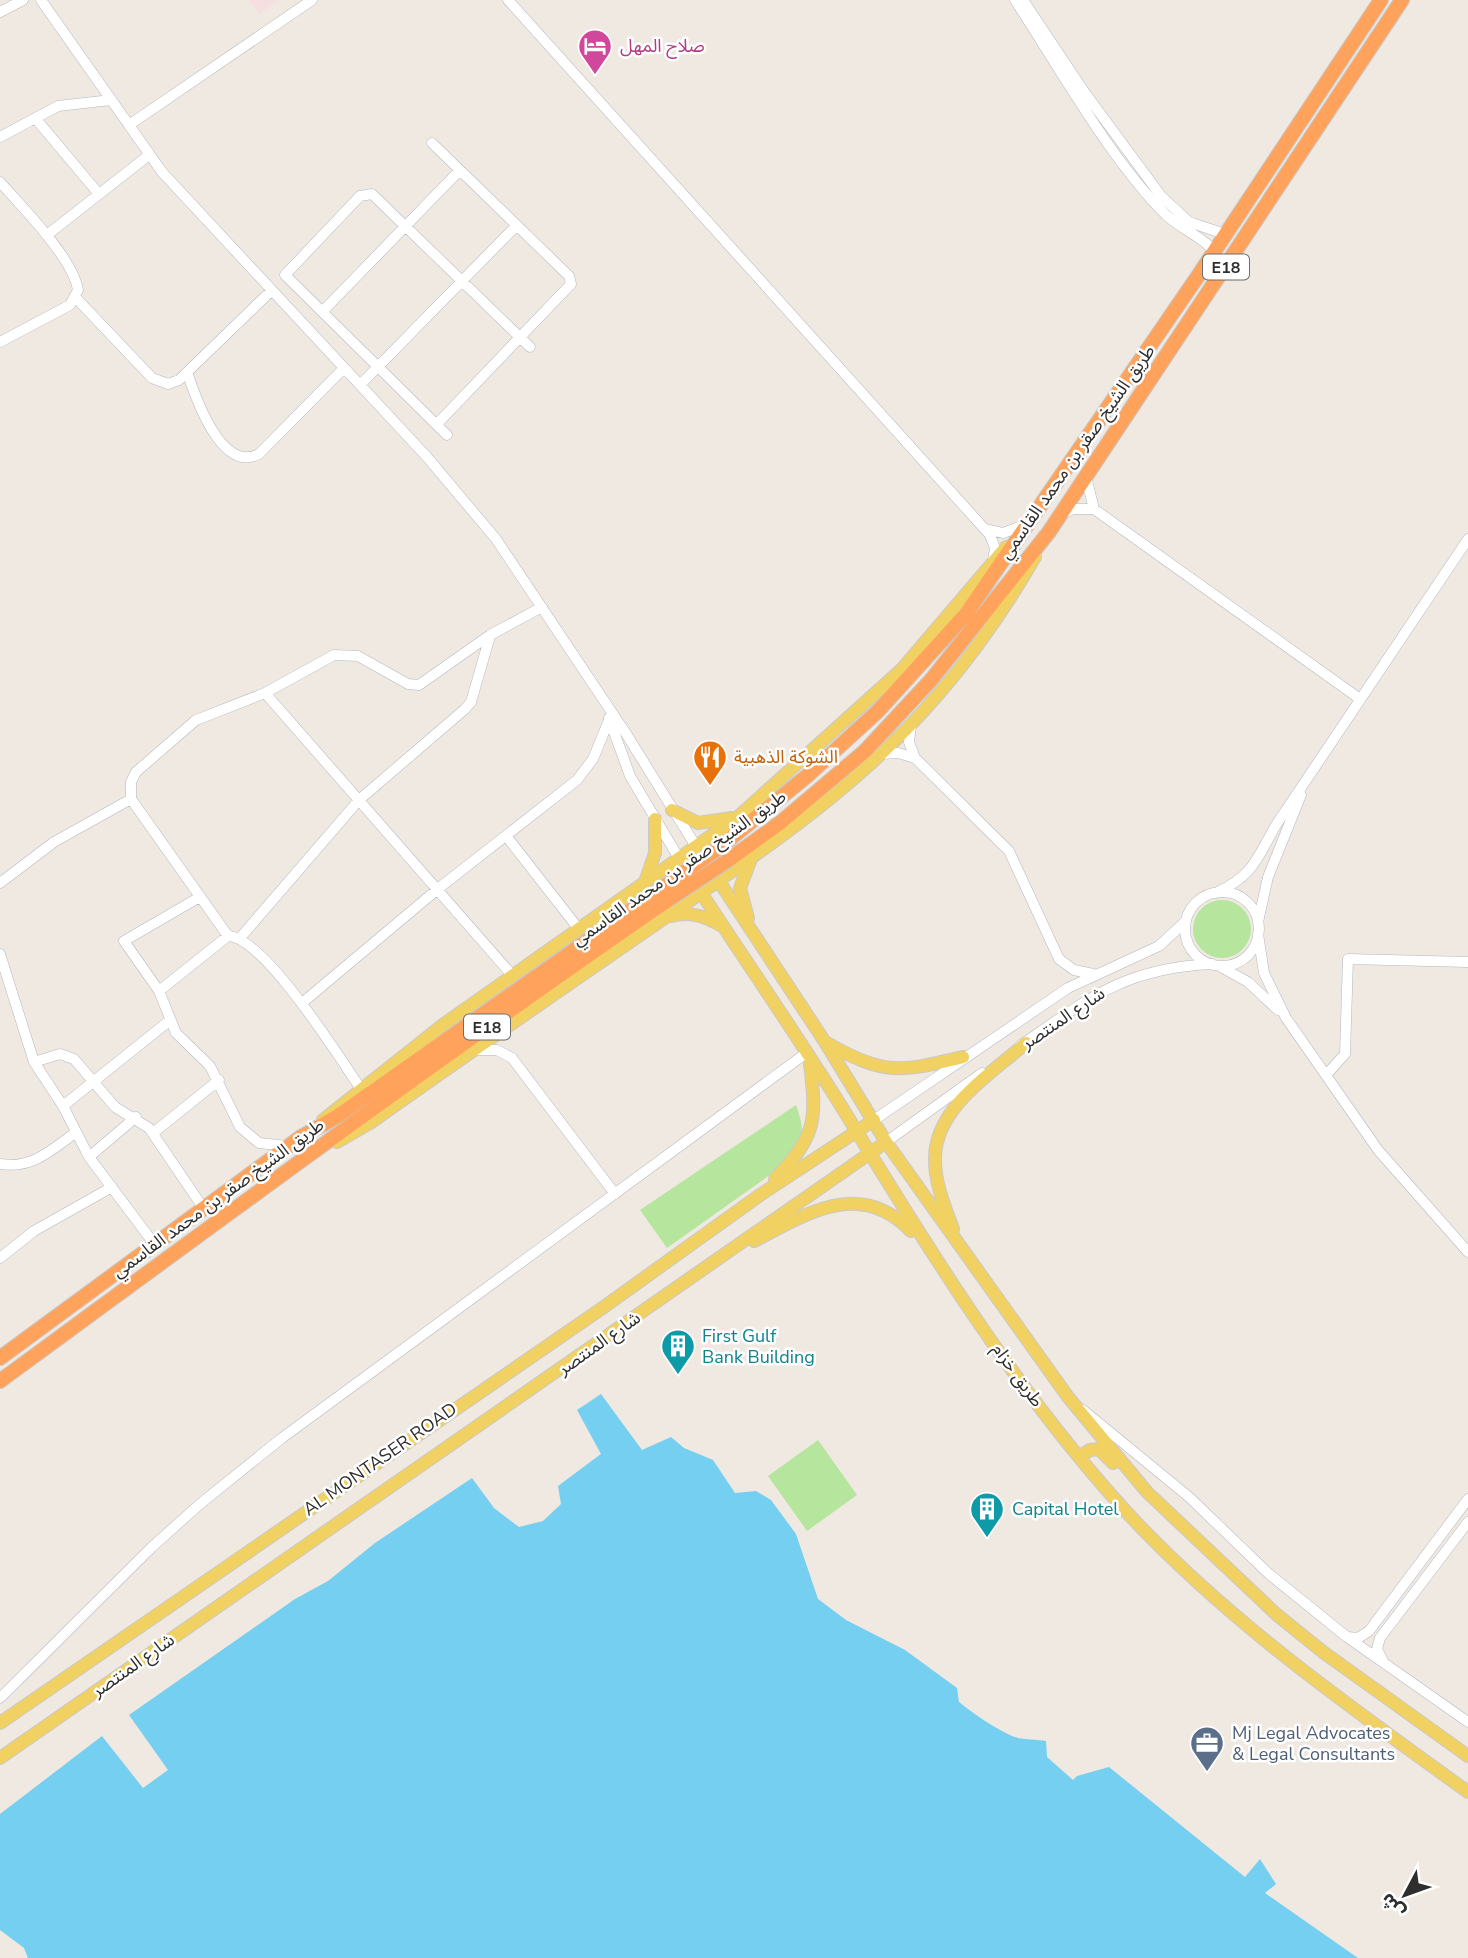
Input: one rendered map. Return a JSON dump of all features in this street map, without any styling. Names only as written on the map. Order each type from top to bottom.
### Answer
[{"type":"highway","name":"طريق الشيخ صقر بن محمد القاسمي","points":[[0,1381],[664,895],[807,776],[920,666],[966,614],[1381,0]]},
{"type":"highway","name":"طريق الشيخ صقر بن محمد القاسمي","points":[[0,1358],[295,1142],[338,1116],[664,895],[730,859],[781,822],[865,751],[931,680],[1062,514],[1402,0]]},
{"type":"main road","points":[[295,1142],[512,975],[680,860],[738,816],[895,676],[927,643],[1036,512]]},
{"type":"main road","points":[[309,1157],[370,1123],[719,881],[833,795],[912,723],[975,647],[1024,577],[1049,532]]},
{"type":"main road","points":[[672,810],[698,823],[738,816]]},
{"type":"main road","points":[[641,885],[653,865],[654,819]]},
{"type":"main road","name":"طريق خزام","points":[[697,848],[825,1042],[886,1142],[1068,1397],[1147,1492],[1276,1614],[1468,1756]]},
{"type":"main road","points":[[752,856],[740,888],[753,932]]},
{"type":"main road","name":"طريق خزام","points":[[680,860],[931,1251],[1016,1374],[1079,1458],[1177,1563],[1265,1642],[1468,1791]]},
{"type":"main road","points":[[661,920],[676,915],[700,916],[719,925],[730,936]]},
{"type":"main road","points":[[825,1042],[865,1062],[895,1070],[963,1057]]},
{"type":"main road","points":[[957,1243],[937,1180],[934,1158],[938,1137],[953,1108],[1026,1042]]},
{"type":"main road","points":[[760,1195],[801,1152],[812,1126],[814,1099],[807,1057]]},
{"type":"main road","name":"شارع المنتصر","points":[[760,1195],[874,1120]]},
{"type":"main road","name":"شارع المنتصر","points":[[0,1758],[886,1142]]},
{"type":"main road","name":"AL MONTASER ROAD","points":[[0,1723],[601,1309],[760,1195]]},
{"type":"main road","points":[[716,1260],[820,1207],[850,1203],[868,1205],[895,1214],[931,1251]]},
{"type":"main road","points":[[1079,1458],[1090,1450],[1099,1449],[1129,1483],[1147,1492]]},
{"type":"street","points":[[0,12],[23,0]]},
{"type":"street","points":[[41,0],[149,155],[466,501],[496,539],[697,848]]},
{"type":"street","points":[[129,125],[312,0]]},
{"type":"street","points":[[508,0],[985,529],[993,541],[993,561]]},
{"type":"street","points":[[1015,0],[1078,96],[1148,194],[1175,222],[1209,246]]},
{"type":"street","points":[[1023,0],[1085,93],[1160,196],[1189,222],[1219,232]]},
{"type":"street","points":[[0,137],[58,106],[111,100]]},
{"type":"street","points":[[34,118],[99,194]]},
{"type":"street","points":[[432,143],[569,276],[571,284],[437,424]]},
{"type":"street","points":[[47,235],[149,155]]},
{"type":"street","points":[[323,311],[460,170]]},
{"type":"street","points":[[0,182],[47,235],[77,282],[76,298],[70,306],[0,342]]},
{"type":"street","points":[[447,435],[285,275],[360,196],[372,194],[530,347]]},
{"type":"street","points":[[360,385],[516,226]]},
{"type":"street","points":[[76,298],[157,381],[174,383],[271,291]]},
{"type":"street","points":[[187,372],[200,405],[218,436],[231,453],[245,459],[259,454],[344,368]]},
{"type":"street","points":[[1086,477],[1094,509]]},
{"type":"street","points":[[1062,514],[1074,509],[1094,509],[1360,699]]},
{"type":"street","points":[[985,529],[1003,533],[1025,525]]},
{"type":"street","points":[[1286,1018],[1248,982],[1195,954],[1188,944],[1186,921],[1196,902],[1239,882],[1251,870],[1276,824],[1468,539]]},
{"type":"street","points":[[361,1089],[302,1003],[251,946],[240,938],[228,936],[198,898],[131,799],[132,777],[188,725],[265,693],[334,655],[346,653],[358,656],[408,684],[419,685],[490,635],[542,607]]},
{"type":"street","points":[[240,938],[359,800],[466,709],[471,702],[490,635]]},
{"type":"street","points":[[265,693],[439,888],[512,975]]},
{"type":"street","points":[[609,715],[625,766],[680,860]]},
{"type":"street","points":[[302,1003],[439,888],[507,837],[583,774],[593,760],[609,715]]},
{"type":"street","points":[[912,723],[909,742],[915,758],[1009,851],[1059,959],[1074,970],[1094,974]]},
{"type":"street","points":[[881,754],[898,753],[915,758]]},
{"type":"street","points":[[1309,775],[1268,877],[1258,922],[1264,973],[1286,1018],[1385,1159],[1468,1252]]},
{"type":"street","points":[[0,883],[54,842],[131,799]]},
{"type":"street","points":[[507,837],[578,928]]},
{"type":"street","points":[[1216,893],[1238,896],[1254,912],[1258,922]]},
{"type":"street","points":[[198,898],[124,941],[159,991],[176,1033],[210,1066],[219,1080],[233,1118],[259,1143],[274,1147],[295,1142]]},
{"type":"street","name":"شارع المنتصر","points":[[874,1120],[963,1057],[1094,974],[1159,946],[1186,921]]},
{"type":"street","points":[[1215,965],[1238,962],[1248,955],[1258,934]]},
{"type":"street","points":[[159,991],[228,936]]},
{"type":"street","points":[[0,954],[34,1062],[63,1106],[89,1157],[155,1245]]},
{"type":"street","points":[[1326,1075],[1345,1054],[1348,959],[1468,962]]},
{"type":"street","name":"شارع المنتصر","points":[[886,1142],[1108,987],[1153,970],[1215,965]]},
{"type":"street","points":[[63,1106],[169,1021]]},
{"type":"street","points":[[471,1052],[488,1048],[512,1058],[615,1194]]},
{"type":"street","points":[[34,1062],[67,1055],[116,1107],[136,1117],[153,1133],[204,1209]]},
{"type":"street","points":[[0,1698],[200,1504],[282,1438],[807,1057]]},
{"type":"street","points":[[153,1133],[219,1080]]},
{"type":"street","points":[[89,1157],[136,1117]]},
{"type":"street","points":[[0,1164],[19,1167],[33,1162],[75,1133]]},
{"type":"street","points":[[258,1169],[259,1143]]},
{"type":"street","points":[[0,1258],[34,1231],[112,1187]]},
{"type":"street","points":[[1068,1397],[1189,1497],[1269,1574],[1347,1637],[1468,1722]]},
{"type":"street","points":[[1347,1637],[1358,1638],[1369,1631],[1468,1499]]},
{"type":"street","points":[[1382,1660],[1377,1649],[1380,1638],[1468,1522]]},
{"type":"shaded area","points":[[249,0],[279,0],[259,14]]},
{"type":"green space","points":[[1216,900],[1228,900],[1243,908],[1251,923],[1251,935],[1243,950],[1228,958],[1216,958],[1201,950],[1193,935],[1193,923],[1201,908]]},
{"type":"green space","points":[[796,1105],[801,1123],[801,1137],[796,1150],[784,1165],[667,1248],[640,1210]]},
{"type":"green space","points":[[818,1440],[857,1495],[807,1531],[768,1476]]},
{"type":"water","points":[[601,1394],[642,1450],[671,1437],[684,1448],[713,1460],[735,1493],[756,1491],[771,1500],[796,1534],[818,1599],[846,1620],[905,1650],[957,1688],[959,1702],[991,1725],[1016,1737],[1046,1741],[1047,1757],[1073,1780],[1077,1776],[1109,1767],[1245,1877],[1260,1859],[1276,1884],[1265,1893],[1358,1958],[28,1958],[24,1948],[0,1930],[0,1814],[102,1736],[143,1788],[168,1770],[129,1715],[295,1599],[328,1581],[375,1543],[472,1478],[494,1508],[519,1527],[543,1521],[561,1504],[558,1486],[601,1454],[577,1410]]},
{"type":"place","name":"صلاح المهل","points":[[595,76]]},
{"type":"place","name":"الشوكة الذهبية","points":[[710,787]]},
{"type":"place","name":"First Gulf Bank Building","points":[[678,1376]]},
{"type":"place","name":"Capital Hotel","points":[[987,1539]]},
{"type":"place","name":"Mj Legal Advocates & Legal Consultants","points":[[1207,1773]]}]
